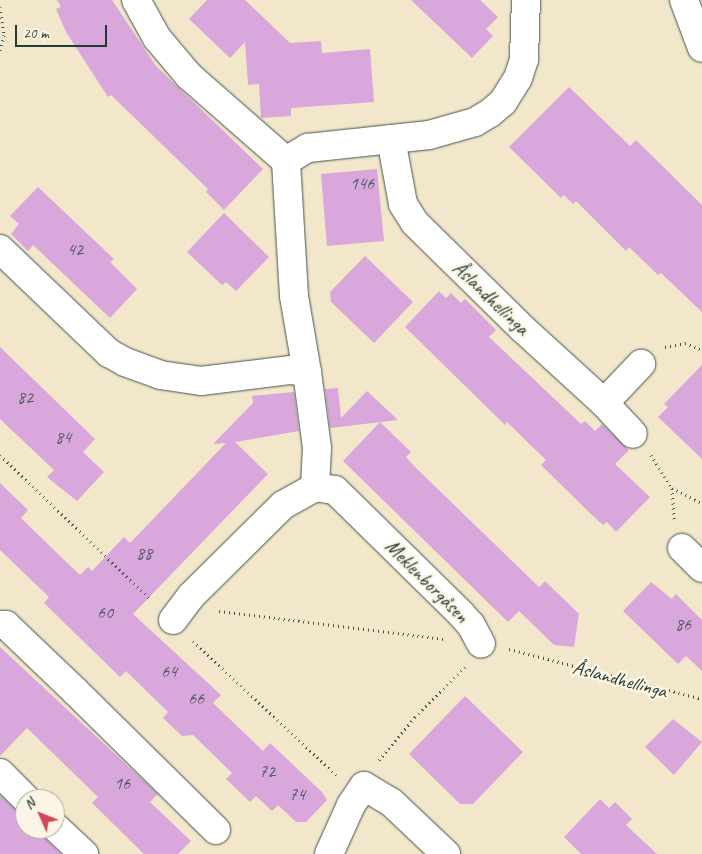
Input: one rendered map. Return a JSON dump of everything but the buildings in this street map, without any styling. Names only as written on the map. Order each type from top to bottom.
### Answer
[{"type":"street","points":[[136,0],[158,38],[189,76],[286,161],[289,237],[298,316],[299,371],[317,448],[315,487],[283,505],[191,596],[174,620]]},
{"type":"street","points":[[286,161],[308,148],[391,139],[456,129],[475,122],[503,102],[518,78],[524,59],[526,0]]},
{"type":"street","points":[[684,0],[702,48]]},
{"type":"street","name":"Åslandhellinga","points":[[391,139],[403,204],[415,223],[523,329],[604,403],[633,434]]},
{"type":"street","points":[[0,248],[109,353],[160,374],[201,381],[299,371]]},
{"type":"street","points":[[604,403],[641,364]]},
{"type":"street","name":"Meklenborgåsen","points":[[315,487],[335,490],[461,614],[471,625],[481,644]]},
{"type":"street","points":[[682,548],[702,568]]},
{"type":"street","points":[[0,625],[6,625],[216,830]]},
{"type":"street","points":[[0,774],[16,789]]},
{"type":"street","points":[[329,854],[351,805],[364,786],[391,802],[446,854]]},
{"type":"street","points":[[65,836],[84,854]]},
{"type":"path","points":[[0,7],[4,35],[0,50]]},
{"type":"path","points":[[641,364],[670,345],[685,343],[702,350]]},
{"type":"path","points":[[633,434],[672,488],[702,503]]},
{"type":"path","points":[[0,455],[174,620],[215,664],[328,770],[364,786]]},
{"type":"path","points":[[672,488],[673,519],[682,548]]},
{"type":"path","name":"Åslandhellinga","points":[[217,611],[481,644],[702,699]]},
{"type":"path","name":"Meklenborgåsen","points":[[364,786],[374,766],[395,740],[445,690],[481,644]]}]
